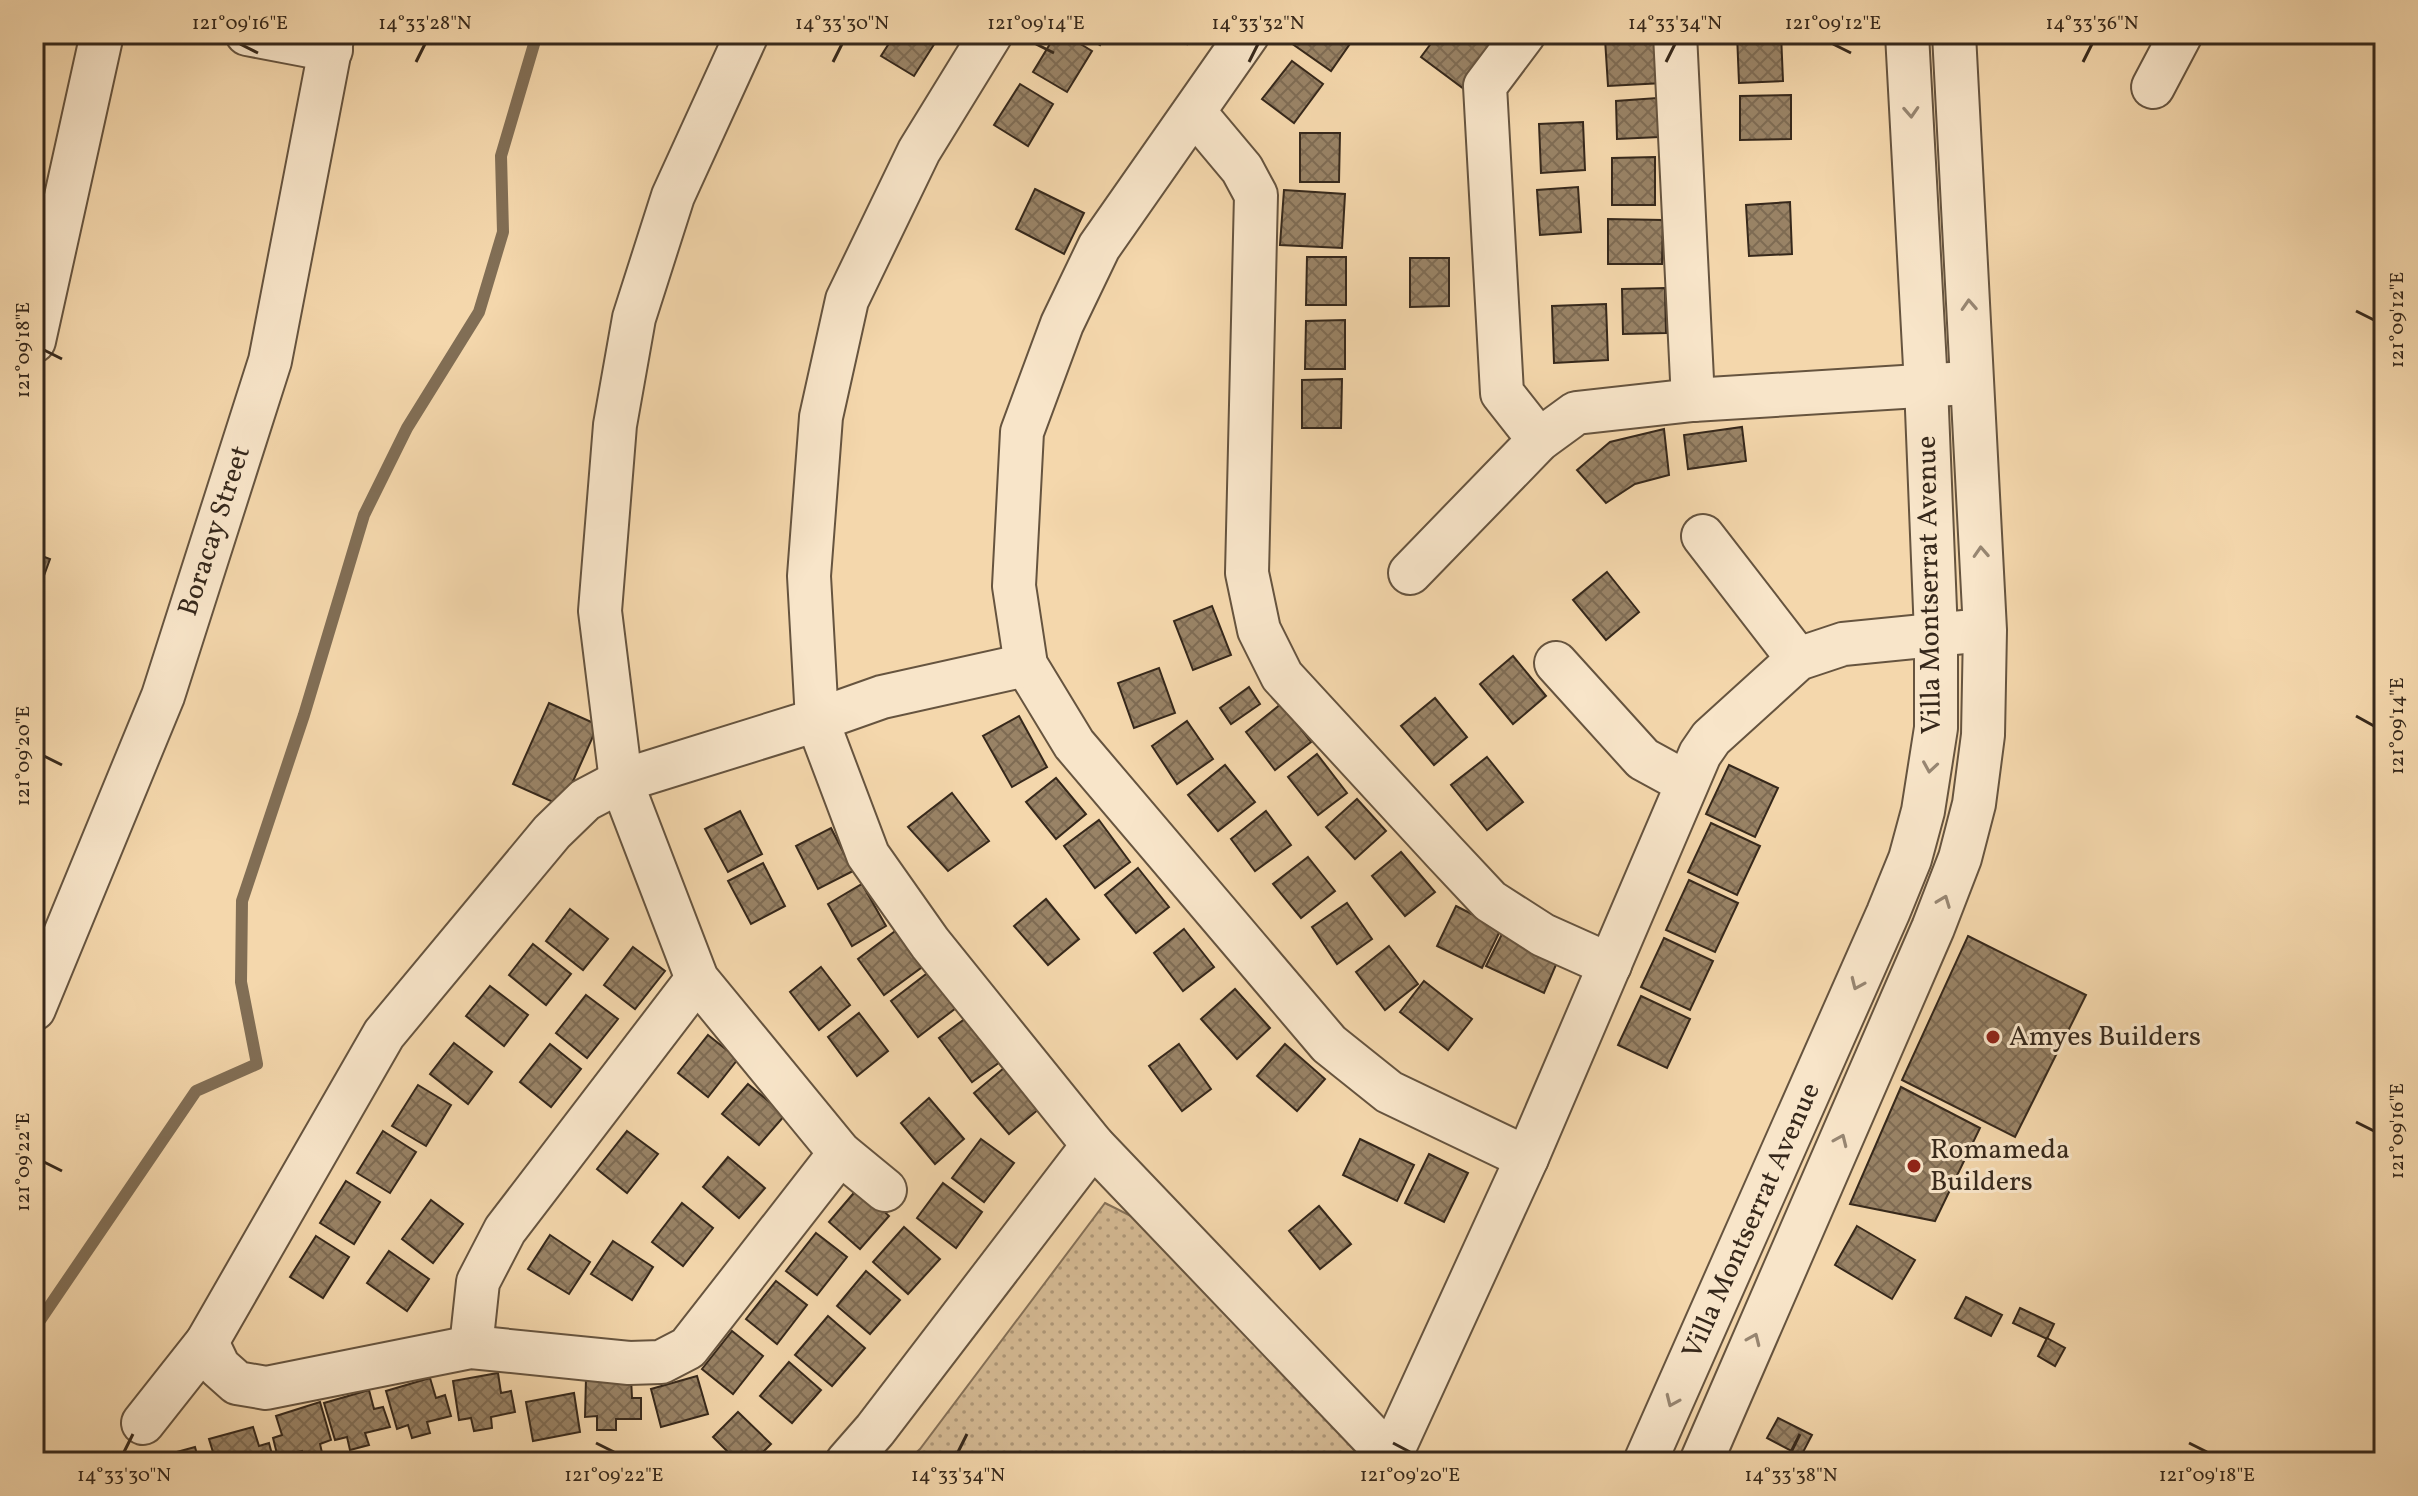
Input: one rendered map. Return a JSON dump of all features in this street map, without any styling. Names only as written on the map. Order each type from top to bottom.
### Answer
[{"type":"street","points":[[34,341],[102,34]]},
{"type":"street","points":[[247,34],[332,42]]},
{"type":"street","points":[[747,34],[673,196],[634,318],[615,425],[600,611],[621,781],[697,979],[840,1153],[885,1190]]},
{"type":"street","points":[[991,34],[919,151],[847,300],[821,417],[809,576],[817,720],[868,855],[930,943],[1093,1145],[1393,1460],[1527,1158],[1687,783],[1711,738],[1798,659],[1843,644],[1985,630]]},
{"type":"street","points":[[1248,34],[1099,247],[1062,324],[1022,432],[1014,586],[1026,665],[1082,755],[1329,1044],[1389,1092],[1527,1158]]},
{"type":"street","points":[[1524,34],[1485,86],[1502,393],[1539,440]]},
{"type":"street","points":[[1675,34],[1693,400]]},
{"type":"street","name":"Villa Montserrat Avenue","points":[[1645,1462],[1910,859],[1923,811],[1936,728],[1936,634],[1907,34]]},
{"type":"street","name":"Villa Montserrat Avenue","points":[[1701,1462],[1921,957],[1960,858],[1974,804],[1983,735],[1985,630],[1954,34]]},
{"type":"street","points":[[2153,87],[2179,35]]},
{"type":"street","name":"Boracay Street","points":[[35,1006],[163,696],[270,361],[332,42]]},
{"type":"street","points":[[1195,113],[1242,169],[1256,195],[1247,573],[1259,630],[1282,676],[1490,901],[1543,935],[1610,965]]},
{"type":"street","points":[[1410,573],[1539,440],[1576,413],[1693,400],[1973,383]]},
{"type":"street","points":[[1703,536],[1798,659]]},
{"type":"street","points":[[1556,663],[1643,759],[1687,783]]},
{"type":"street","points":[[143,1423],[207,1342],[384,1034],[552,832],[585,800],[621,781],[882,697],[1026,665]]},
{"type":"street","points":[[471,1347],[478,1282],[505,1230],[697,979]]},
{"type":"street","points":[[847,1462],[875,1430],[1093,1145]]},
{"type":"street","points":[[207,1342],[219,1367],[237,1383],[266,1388],[471,1347],[629,1363],[661,1362],[688,1348],[840,1153]]},
{"type":"shaded area","points":[[1105,1203],[1155,1228],[1365,1462],[906,1462],[920,1449]]},
{"type":"building","points":[[895,34],[940,35],[914,76],[881,56]]},
{"type":"building","points":[[1056,34],[1064,34],[1092,51],[1067,92],[1033,72]]},
{"type":"building","points":[[1082,34],[1106,34],[1100,45]]},
{"type":"building","points":[[1174,34],[1194,34],[1187,44]]},
{"type":"building","points":[[1297,34],[1347,34],[1354,38],[1331,71],[1291,43]]},
{"type":"building","points":[[1438,34],[1506,34],[1468,92],[1421,57]]},
{"type":"building","points":[[1737,34],[1781,34],[1783,81],[1739,83]]},
{"type":"building","points":[[1660,35],[1663,83],[1608,86],[1605,39]]},
{"type":"building","points":[[1292,61],[1323,84],[1294,123],[1262,99]]},
{"type":"building","points":[[1020,84],[1053,104],[1028,146],[994,125]]},
{"type":"building","points":[[1791,95],[1791,139],[1740,140],[1740,96]]},
{"type":"building","points":[[1657,98],[1659,137],[1617,139],[1616,101]]},
{"type":"building","points":[[1583,122],[1585,170],[1541,173],[1539,124]]},
{"type":"building","points":[[1300,133],[1340,133],[1339,182],[1300,182]]},
{"type":"building","points":[[1655,157],[1655,205],[1612,205],[1612,158]]},
{"type":"building","points":[[1578,187],[1581,232],[1540,235],[1537,190]]},
{"type":"building","points":[[1035,189],[1084,213],[1064,254],[1016,229]]},
{"type":"building","points":[[1284,190],[1345,194],[1342,248],[1280,245]]},
{"type":"building","points":[[1790,202],[1792,254],[1749,256],[1746,205]]},
{"type":"building","points":[[1608,219],[1663,220],[1662,264],[1608,264]]},
{"type":"building","points":[[1307,257],[1346,257],[1346,305],[1306,305]]},
{"type":"building","points":[[1410,258],[1449,258],[1449,306],[1410,307]]},
{"type":"building","points":[[1665,288],[1666,333],[1623,334],[1622,289]]},
{"type":"building","points":[[1606,304],[1608,360],[1554,363],[1552,306]]},
{"type":"building","points":[[1345,320],[1345,369],[1305,369],[1306,321]]},
{"type":"building","points":[[1342,379],[1341,428],[1302,428],[1302,380]]},
{"type":"building","points":[[1742,427],[1746,461],[1688,469],[1684,435]]},
{"type":"building","points":[[1664,429],[1669,475],[1635,484],[1606,503],[1577,470],[1610,442]]},
{"type":"building","points":[[34,553],[50,559],[34,603]]},
{"type":"building","points":[[1607,572],[1639,612],[1606,640],[1573,600]]},
{"type":"building","points":[[1212,606],[1231,655],[1193,670],[1174,621]]},
{"type":"building","points":[[1513,656],[1546,696],[1513,724],[1480,684]]},
{"type":"building","points":[[1159,668],[1175,713],[1134,728],[1118,683]]},
{"type":"building","points":[[1249,687],[1260,704],[1231,724],[1220,708]]},
{"type":"building","points":[[1435,698],[1467,737],[1434,765],[1401,726]]},
{"type":"building","points":[[549,703],[598,725],[562,806],[513,784]]},
{"type":"building","points":[[1281,704],[1311,742],[1275,770],[1246,732]]},
{"type":"building","points":[[1019,716],[1047,767],[1012,787],[983,736]]},
{"type":"building","points":[[1187,721],[1213,759],[1177,784],[1152,746]]},
{"type":"building","points":[[1317,754],[1347,793],[1318,815],[1288,777]]},
{"type":"building","points":[[1487,757],[1523,802],[1487,830],[1451,785]]},
{"type":"building","points":[[1225,765],[1255,802],[1218,831],[1188,795]]},
{"type":"building","points":[[1729,765],[1778,788],[1755,837],[1706,814]]},
{"type":"building","points":[[1056,778],[1086,814],[1056,839],[1026,802]]},
{"type":"building","points":[[952,793],[989,841],[948,871],[908,827]]},
{"type":"building","points":[[1357,799],[1386,831],[1355,859],[1326,827]]},
{"type":"building","points":[[740,811],[762,854],[728,872],[705,829]]},
{"type":"building","points":[[1266,811],[1291,845],[1255,871],[1231,839]]},
{"type":"building","points":[[1099,820],[1130,862],[1095,888],[1064,846]]},
{"type":"building","points":[[1711,823],[1760,846],[1737,895],[1688,872]]},
{"type":"building","points":[[831,828],[853,871],[818,889],[796,846]]},
{"type":"building","points":[[1401,852],[1435,892],[1405,916],[1372,876]]},
{"type":"building","points":[[1308,857],[1335,891],[1301,918],[1273,884]]},
{"type":"building","points":[[763,863],[785,906],[751,924],[728,881]]},
{"type":"building","points":[[1138,868],[1169,907],[1136,933],[1105,895]]},
{"type":"building","points":[[1689,880],[1738,903],[1715,952],[1666,930]]},
{"type":"building","points":[[862,884],[886,926],[852,946],[828,904]]},
{"type":"building","points":[[1046,899],[1079,939],[1048,965],[1014,926]]},
{"type":"building","points":[[1347,903],[1372,939],[1337,964],[1312,927]]},
{"type":"building","points":[[1456,906],[1501,929],[1482,968],[1437,946]]},
{"type":"building","points":[[570,909],[608,939],[583,970],[546,941]]},
{"type":"building","points":[[1505,928],[1561,953],[1544,993],[1486,966]]},
{"type":"building","points":[[898,929],[925,965],[884,995],[858,959]]},
{"type":"building","points":[[1184,929],[1214,967],[1183,991],[1154,953]]},
{"type":"building","name":"Amyes Builders","points":[[1968,936],[2086,995],[2015,1137],[1902,1080]]},
{"type":"building","points":[[1664,938],[1713,961],[1690,1010],[1641,987]]},
{"type":"building","points":[[533,944],[571,974],[546,1005],[509,975]]},
{"type":"building","points":[[1389,946],[1418,984],[1385,1010],[1356,972]]},
{"type":"building","points":[[633,947],[665,971],[635,1009],[604,985]]},
{"type":"building","points":[[821,967],[850,1005],[819,1030],[790,992]]},
{"type":"building","points":[[934,968],[960,1005],[918,1037],[891,1001]]},
{"type":"building","points":[[1424,981],[1472,1019],[1448,1050],[1400,1012]]},
{"type":"building","points":[[490,986],[528,1015],[504,1046],[466,1016]]},
{"type":"building","points":[[1235,989],[1270,1028],[1237,1059],[1201,1019]]},
{"type":"building","points":[[586,995],[618,1019],[587,1058],[556,1033]]},
{"type":"building","points":[[1641,996],[1690,1019],[1667,1068],[1618,1045]]},
{"type":"building","points":[[974,1012],[1007,1057],[972,1082],[939,1038]]},
{"type":"building","points":[[859,1013],[888,1051],[857,1076],[828,1037]]},
{"type":"building","points":[[708,1035],[738,1059],[708,1097],[678,1073]]},
{"type":"building","points":[[454,1043],[492,1072],[468,1104],[430,1074]]},
{"type":"building","points":[[550,1044],[581,1069],[551,1107],[520,1082]]},
{"type":"building","points":[[1179,1044],[1211,1089],[1182,1111],[1149,1066]]},
{"type":"building","points":[[1285,1044],[1325,1079],[1297,1111],[1257,1076]]},
{"type":"building","points":[[1010,1063],[1045,1104],[1009,1134],[974,1093]]},
{"type":"building","points":[[748,1084],[785,1115],[759,1145],[722,1114]]},
{"type":"building","points":[[418,1085],[451,1105],[426,1146],[392,1126]]},
{"type":"building","name":"Romameda Builders","points":[[1901,1087],[1980,1128],[1935,1221],[1850,1204]]},
{"type":"building","points":[[929,1098],[964,1139],[935,1164],[901,1123]]},
{"type":"building","points":[[383,1131],[416,1152],[390,1193],[357,1173]]},
{"type":"building","points":[[627,1131],[658,1154],[627,1193],[597,1169]]},
{"type":"building","points":[[981,1139],[1014,1163],[984,1202],[952,1178]]},
{"type":"building","points":[[1360,1139],[1414,1165],[1397,1201],[1343,1175]]},
{"type":"building","points":[[1429,1154],[1468,1173],[1444,1222],[1405,1203]]},
{"type":"building","points":[[728,1157],[765,1188],[739,1218],[703,1187]]},
{"type":"building","points":[[346,1181],[380,1202],[354,1244],[320,1223]]},
{"type":"building","points":[[943,1183],[982,1212],[956,1248],[917,1218]]},
{"type":"building","points":[[858,1188],[889,1216],[860,1249],[829,1222]]},
{"type":"building","points":[[431,1200],[463,1224],[433,1263],[402,1239]]},
{"type":"building","points":[[682,1203],[713,1228],[683,1266],[652,1242]]},
{"type":"building","points":[[1319,1206],[1351,1244],[1320,1269],[1289,1231]]},
{"type":"building","points":[[1857,1226],[1915,1260],[1892,1299],[1835,1265]]},
{"type":"building","points":[[904,1227],[940,1259],[908,1294],[873,1262]]},
{"type":"building","points":[[816,1233],[847,1257],[817,1295],[786,1271]]},
{"type":"building","points":[[550,1235],[590,1262],[569,1294],[528,1269]]},
{"type":"building","points":[[316,1236],[349,1257],[323,1298],[290,1277]]},
{"type":"building","points":[[613,1241],[653,1267],[632,1300],[591,1274]]},
{"type":"building","points":[[389,1251],[429,1279],[407,1311],[367,1283]]},
{"type":"building","points":[[866,1271],[900,1300],[870,1334],[837,1306]]},
{"type":"building","points":[[776,1281],[807,1305],[777,1344],[746,1319]]},
{"type":"building","points":[[1966,1297],[2002,1315],[1991,1336],[1955,1318]]},
{"type":"building","points":[[2020,1308],[2054,1324],[2047,1339],[2013,1323]]},
{"type":"building","points":[[828,1316],[865,1348],[832,1386],[795,1355]]},
{"type":"building","points":[[732,1331],[763,1356],[733,1394],[702,1369]]},
{"type":"building","points":[[2047,1338],[2065,1348],[2055,1366],[2038,1356]]},
{"type":"building","points":[[789,1362],[821,1390],[792,1423],[760,1396]]},
{"type":"building","points":[[498,1373],[501,1393],[511,1391],[515,1412],[491,1417],[492,1428],[474,1431],[471,1418],[459,1420],[453,1381]]},
{"type":"building","points":[[697,1376],[708,1414],[661,1427],[651,1389]]},
{"type":"building","points":[[430,1378],[436,1398],[445,1395],[451,1416],[427,1422],[430,1433],[412,1438],[408,1425],[397,1429],[386,1391]]},
{"type":"building","points":[[586,1378],[631,1378],[632,1398],[641,1398],[641,1419],[616,1419],[616,1430],[597,1430],[597,1416],[585,1417]]},
{"type":"building","points":[[369,1390],[374,1409],[383,1407],[390,1427],[365,1433],[369,1445],[350,1450],[347,1437],[335,1440],[324,1403]]},
{"type":"building","points":[[574,1393],[580,1432],[533,1441],[526,1402]]},
{"type":"building","points":[[320,1402],[331,1440],[320,1444],[323,1457],[305,1462],[302,1451],[278,1458],[273,1438],[282,1435],[276,1416]]},
{"type":"building","points":[[738,1412],[771,1444],[753,1462],[738,1462],[713,1437]]},
{"type":"building","points":[[1778,1418],[1812,1435],[1801,1456],[1767,1438]]},
{"type":"building","points":[[253,1427],[259,1446],[269,1443],[274,1462],[216,1462],[209,1439]]},
{"type":"building","points":[[195,1447],[199,1462],[152,1462],[151,1459]]},
{"type":"waterway","points":[[34,1329],[196,1091],[257,1064],[241,982],[242,901],[304,715],[364,515],[407,428],[479,312],[503,232],[501,156],[537,34]]},
{"type":"place","name":"Amyes Builders","points":[[1993,1037]]},
{"type":"place","name":"Romameda Builders","points":[[1914,1166]]}]
